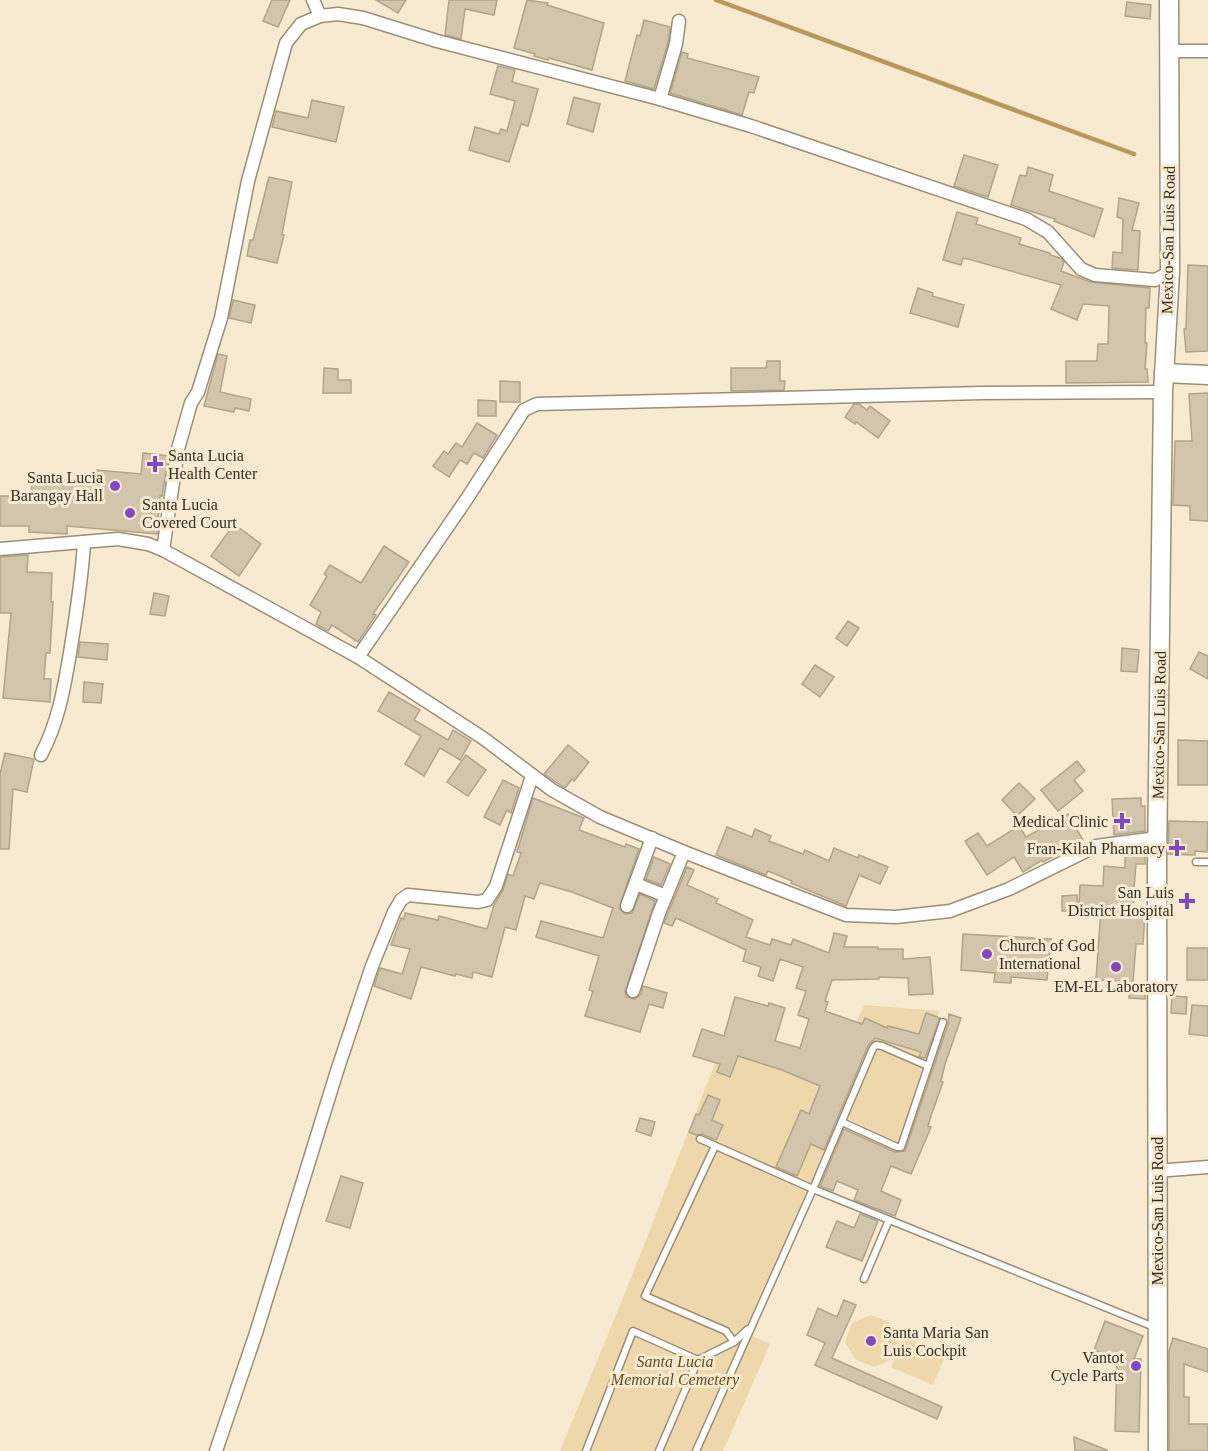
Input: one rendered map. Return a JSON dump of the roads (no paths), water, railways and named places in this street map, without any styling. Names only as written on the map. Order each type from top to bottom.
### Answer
[{"type":"main road","name":"Mexico-San Luis Road","points":[[1158,1451],[1157,838],[1163,392],[1170,272],[1169,0]]},
{"type":"main road","points":[[1164,373],[1208,375]]},
{"type":"street","points":[[313,0],[320,16]]},
{"type":"street","points":[[163,550],[178,449],[191,403],[198,392],[221,318],[248,181],[286,43],[301,24],[320,16],[339,14],[363,18],[437,41],[660,99],[751,126],[1026,219],[1048,232],[1081,269],[1095,275],[1155,280],[1170,272]]},
{"type":"street","points":[[660,99],[676,44],[679,21]]},
{"type":"street","points":[[1168,51],[1208,51]]},
{"type":"street","points":[[358,657],[466,500],[524,410],[537,404],[982,393],[1163,392]]},
{"type":"street","points":[[0,549],[118,539],[147,544],[163,550],[358,657],[483,738],[532,776],[600,817],[846,915],[896,917],[950,911],[1009,889],[1096,846],[1157,838]]},
{"type":"street","points":[[41,755],[56,723],[65,680],[81,590],[84,542]]},
{"type":"street","points":[[216,1451],[256,1333],[337,1071],[372,966],[394,912],[401,900],[408,895],[478,902],[487,900],[496,886],[532,776]]},
{"type":"street","points":[[627,906],[652,838]]},
{"type":"street","points":[[633,991],[684,852]]},
{"type":"street","points":[[636,884],[666,896]]},
{"type":"street","points":[[1156,1171],[1208,1167]]},
{"type":"lane","points":[[1196,862],[1208,862]]},
{"type":"lane","points":[[842,1122],[900,1147],[943,1022]]},
{"type":"lane","points":[[696,1451],[873,1048],[876,1045],[928,1066]]},
{"type":"lane","points":[[700,1139],[813,1189],[1158,1328]]},
{"type":"lane","points":[[715,1146],[645,1296],[726,1331],[734,1342]]},
{"type":"lane","points":[[864,1279],[889,1220]]},
{"type":"lane","points":[[659,1451],[698,1360],[734,1342],[750,1328]]},
{"type":"lane","points":[[586,1451],[633,1331],[698,1360]]},
{"type":"waterway","points":[[716,0],[1134,154]]},
{"type":"place","name":"Santa Lucia Health Center","points":[[155,464]]},
{"type":"place","name":"Santa Lucia Barangay Hall","points":[[115,486]]},
{"type":"place","name":"Santa Lucia Covered Court","points":[[130,513]]},
{"type":"place","name":"Medical Clinic","points":[[1122,821]]},
{"type":"place","name":"Fran-Kilah Pharmacy","points":[[1177,848]]},
{"type":"place","name":"San Luis District Hospital","points":[[1187,901]]},
{"type":"place","name":"Church of God International","points":[[987,954]]},
{"type":"place","name":"EM-EL Laboratory","points":[[1116,967]]},
{"type":"place","name":"Santa Maria San Luis Cockpit","points":[[871,1341]]},
{"type":"place","name":"Vantot Cycle Parts","points":[[1136,1366]]},
{"type":"park label","name":"Santa Lucia Memorial Cemetery","points":[[675,1370]]}]
